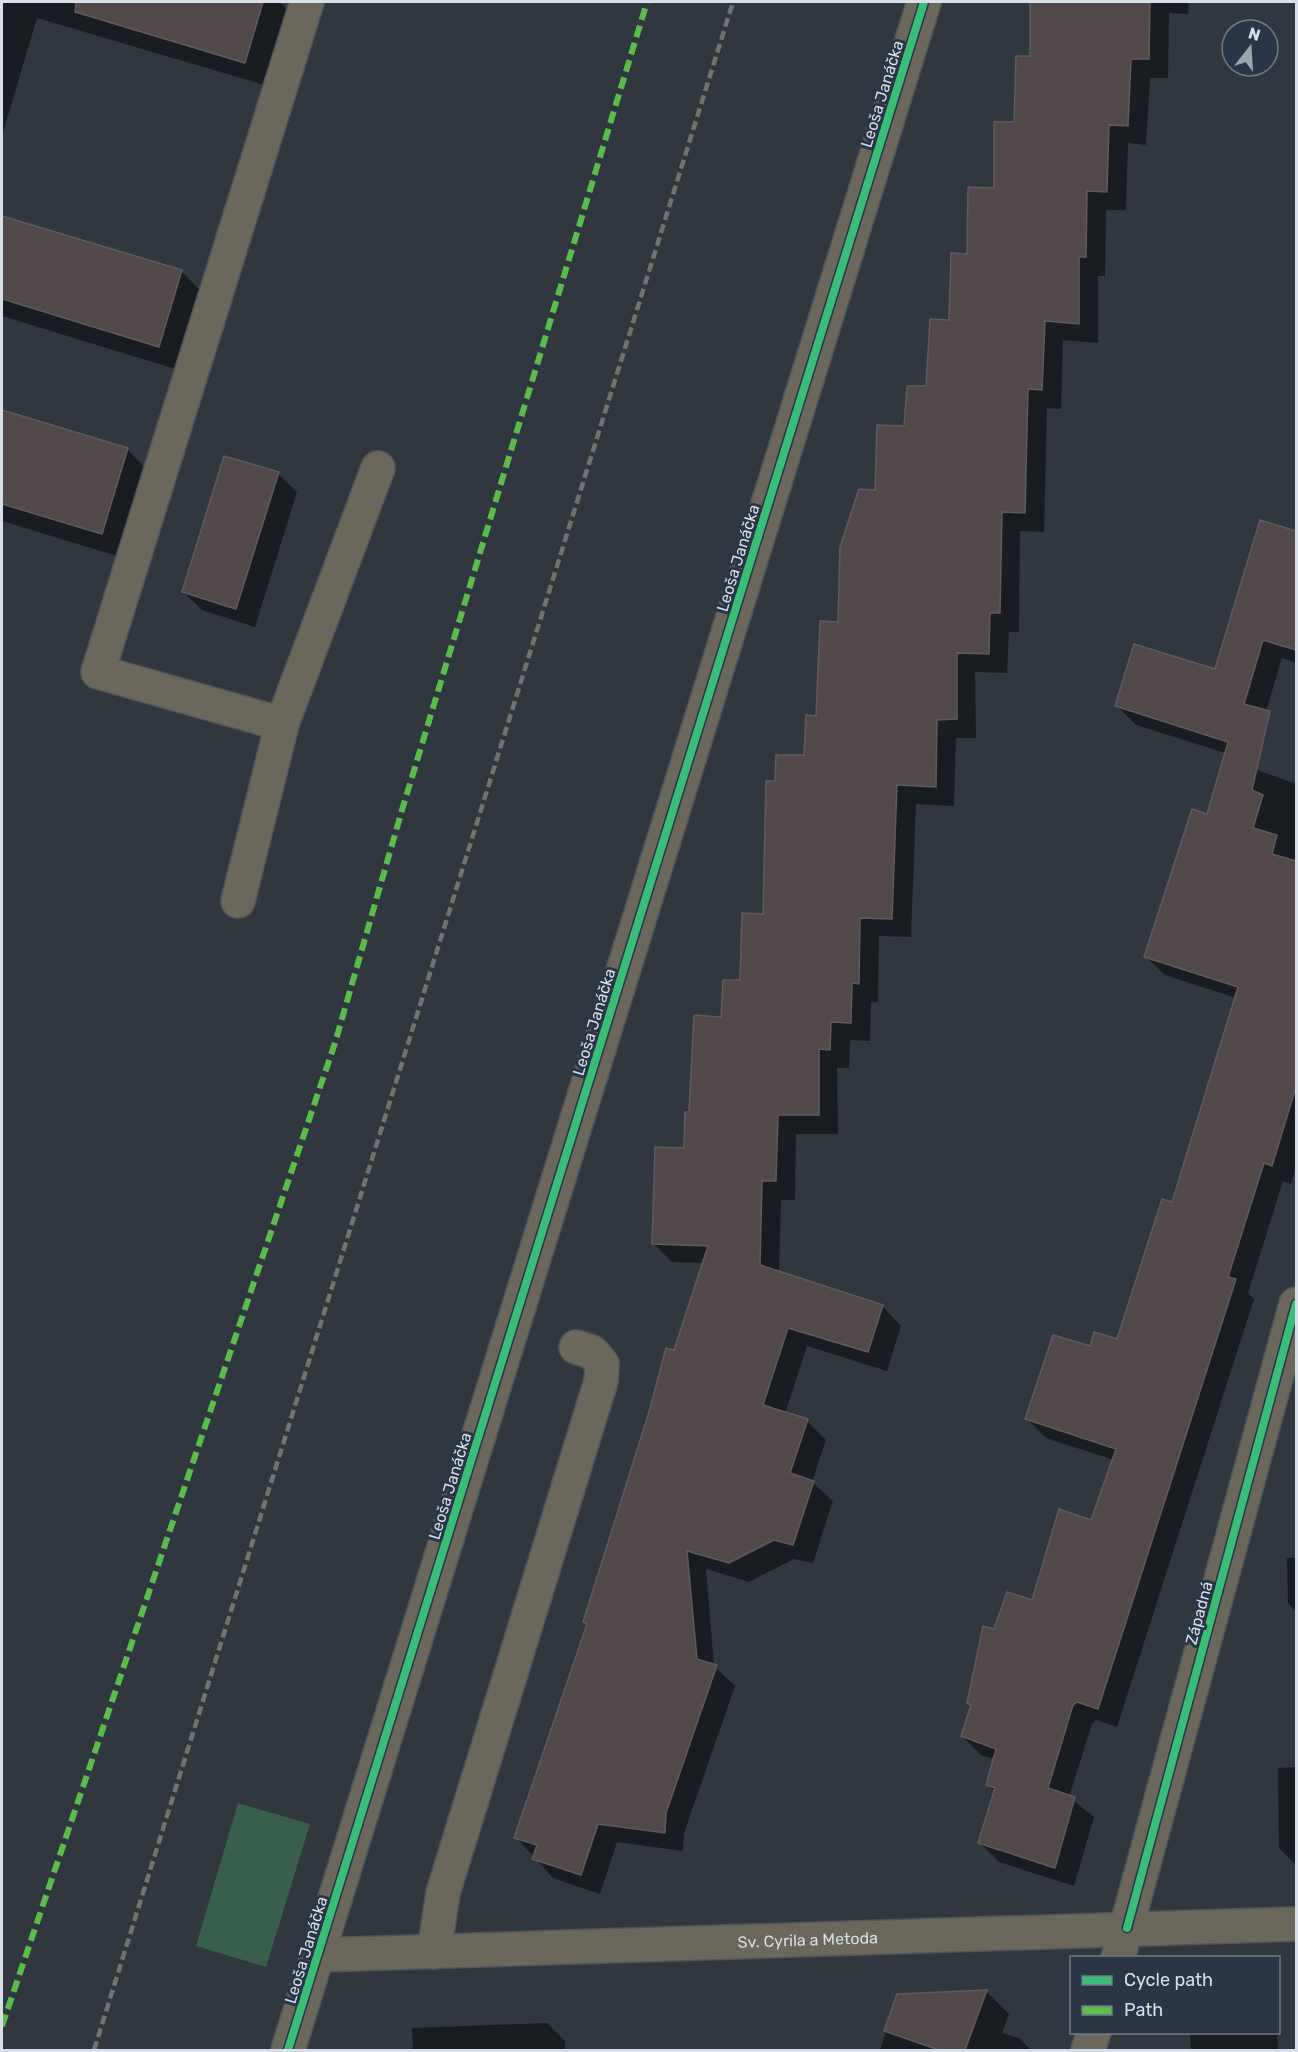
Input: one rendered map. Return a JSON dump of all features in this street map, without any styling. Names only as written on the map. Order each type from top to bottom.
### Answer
[{"type":"street","points":[[282,724],[98,672],[307,2]]},
{"type":"street","name":"Leoša Janáčka","points":[[288,2050],[924,2]]},
{"type":"street","points":[[238,901],[282,724],[378,468]]},
{"type":"street","name":"Západná","points":[[1123,1943],[1296,1304]]},
{"type":"street","points":[[434,1952],[442,1893],[601,1381],[602,1364],[592,1352],[576,1347]]},
{"type":"street","name":"Sv. Cyrila a Metoda","points":[[319,1955],[1123,1943],[1296,1923]]},
{"type":"street","points":[[1088,2050],[1093,2034]]},
{"type":"green space","points":[[238,1803],[310,1824],[266,1967],[196,1946]]},
{"type":"building","points":[[76,2],[263,2],[245,63],[75,12]]},
{"type":"building","points":[[1030,2],[1150,2],[1149,59],[1131,59],[1128,126],[1109,125],[1107,192],[1087,191],[1086,257],[1079,257],[1079,324],[1045,321],[1042,390],[1028,389],[1025,513],[1002,512],[1000,613],[990,613],[989,654],[957,653],[957,719],[937,720],[936,787],[897,785],[892,919],[860,918],[859,984],[852,983],[851,1023],[831,1022],[830,1050],[819,1049],[819,1115],[778,1115],[776,1181],[762,1181],[760,1265],[883,1305],[868,1352],[788,1328],[763,1405],[808,1419],[790,1473],[814,1481],[793,1545],[774,1540],[729,1563],[687,1551],[697,1659],[717,1665],[666,1813],[665,1833],[598,1824],[581,1875],[532,1859],[537,1845],[514,1838],[587,1624],[583,1622],[649,1412],[666,1348],[674,1350],[708,1246],[652,1244],[655,1147],[684,1148],[685,1112],[689,1112],[694,1015],[721,1017],[723,980],[740,980],[742,913],[763,914],[766,781],[775,781],[776,755],[804,755],[806,715],[816,716],[820,621],[838,622],[840,547],[859,489],[875,490],[877,425],[904,426],[907,386],[926,386],[930,319],[949,320],[951,253],[967,254],[968,187],[994,188],[994,122],[1014,122],[1016,56],[1030,56]]},
{"type":"building","points":[[2,216],[182,270],[159,347],[2,299]]},
{"type":"building","points":[[2,410],[128,448],[102,534],[2,504]]},
{"type":"building","points":[[224,456],[279,472],[236,609],[182,592]]},
{"type":"building","points":[[1260,520],[1296,531],[1296,650],[1263,640],[1244,704],[1270,711],[1252,790],[1263,795],[1253,828],[1277,835],[1272,854],[1296,861],[1296,1087],[1272,1166],[1264,1163],[1228,1277],[1236,1279],[1098,1709],[1077,1702],[1073,1705],[1048,1788],[1075,1797],[1055,1868],[978,1843],[995,1788],[986,1785],[996,1749],[961,1736],[971,1705],[967,1703],[983,1626],[994,1629],[1007,1592],[1032,1600],[1059,1509],[1091,1520],[1116,1449],[1025,1419],[1053,1335],[1090,1346],[1094,1332],[1117,1339],[1162,1199],[1172,1202],[1238,987],[1144,957],[1192,809],[1207,814],[1228,742],[1115,706],[1134,644],[1215,669]]},
{"type":"building","points":[[987,1990],[965,2050],[939,2050],[884,2031],[897,1994]]},
{"type":"railway","points":[[94,2050],[733,2]]},
{"type":"marked path","points":[[2,2026],[335,1043],[402,810],[647,2]]},
{"type":"cycle path","points":[[288,2050],[924,2]]},
{"type":"cycle path","points":[[1127,1928],[1296,1304]]}]
